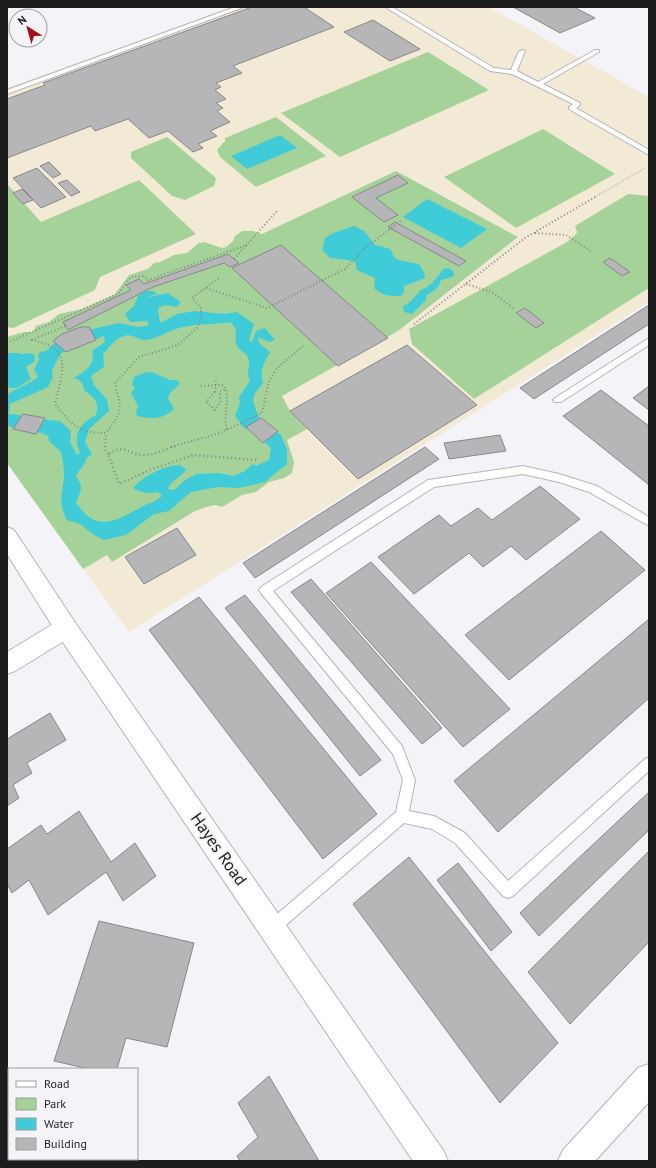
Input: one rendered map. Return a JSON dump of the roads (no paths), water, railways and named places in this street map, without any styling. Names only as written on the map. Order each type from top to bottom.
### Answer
[{"type":"street","name":"Hayes Road","points":[[7,536],[66,628],[273,927],[432,1161]]},
{"type":"street","points":[[7,664],[66,628]]},
{"type":"street","points":[[574,1161],[649,1079]]},
{"type":"lane","points":[[7,92],[241,7]]},
{"type":"lane","points":[[388,7],[492,70],[513,72],[578,104],[571,108],[649,153]]},
{"type":"lane","points":[[513,72],[522,52]]},
{"type":"lane","points":[[539,84],[597,52]]},
{"type":"lane","points":[[558,400],[649,340]]},
{"type":"lane","points":[[273,927],[402,816],[409,780],[398,750],[265,590],[432,483],[523,470],[559,478],[593,489],[649,522]]},
{"type":"lane","points":[[402,816],[434,823],[460,838],[508,891],[649,763]]},
{"type":"water","points":[[280,135],[297,148],[247,169],[231,156]]},
{"type":"water","points":[[427,199],[487,229],[461,248],[403,217]]},
{"type":"water","points":[[354,226],[364,231],[375,245],[389,249],[393,253],[393,256],[398,260],[419,264],[424,272],[425,278],[404,286],[404,292],[401,296],[386,295],[380,293],[374,288],[375,278],[357,270],[355,261],[330,258],[322,250],[325,238],[329,235]]},
{"type":"water","points":[[449,268],[453,271],[454,276],[441,280],[436,289],[426,296],[426,300],[412,314],[404,312],[403,306],[410,302],[421,290],[432,283],[443,269]]},
{"type":"water","points":[[145,291],[153,291],[158,294],[149,297],[168,293],[181,302],[176,307],[165,305],[158,308],[160,323],[177,314],[194,311],[225,314],[237,312],[254,324],[249,340],[252,342],[256,331],[265,328],[275,340],[269,342],[258,337],[259,343],[270,352],[264,363],[262,371],[263,383],[255,393],[253,400],[260,420],[281,435],[287,450],[287,464],[265,482],[238,488],[218,487],[191,492],[169,511],[154,514],[126,535],[104,540],[94,535],[80,524],[67,520],[62,509],[64,477],[61,452],[49,441],[48,436],[38,432],[17,429],[7,425],[7,394],[38,377],[34,370],[39,359],[38,356],[40,352],[46,351],[62,336],[119,323],[138,327],[149,325],[147,321],[130,322],[125,314],[134,306],[138,296]],"holes":[[[231,322],[236,330],[236,344],[238,348],[248,357],[248,373],[250,381],[239,397],[240,403],[235,416],[243,427],[257,435],[271,448],[269,460],[256,466],[253,464],[245,471],[233,476],[219,473],[196,474],[185,480],[174,490],[168,489],[169,486],[182,475],[186,469],[180,465],[174,465],[161,469],[142,479],[133,488],[145,493],[158,492],[162,496],[123,517],[114,520],[106,522],[91,518],[83,512],[76,502],[81,489],[79,480],[76,477],[86,459],[92,454],[85,442],[89,429],[109,411],[107,400],[94,385],[91,376],[104,367],[103,354],[116,340],[128,335],[149,340],[185,326]],[[104,336],[105,342],[92,351],[93,356],[91,364],[85,371],[73,378],[81,382],[84,390],[97,403],[96,415],[81,426],[77,435],[80,453],[77,455],[70,442],[70,430],[60,421],[9,414],[10,404],[48,387],[53,377],[52,370],[61,353]]]},
{"type":"water","points":[[7,353],[20,353],[21,355],[26,353],[34,354],[35,361],[26,367],[31,379],[17,388],[9,388],[7,383]]},
{"type":"water","points":[[152,372],[170,380],[177,380],[180,384],[170,393],[168,398],[174,409],[170,413],[157,418],[137,416],[136,411],[138,406],[131,393],[135,388],[132,385],[134,377],[143,373]]}]
